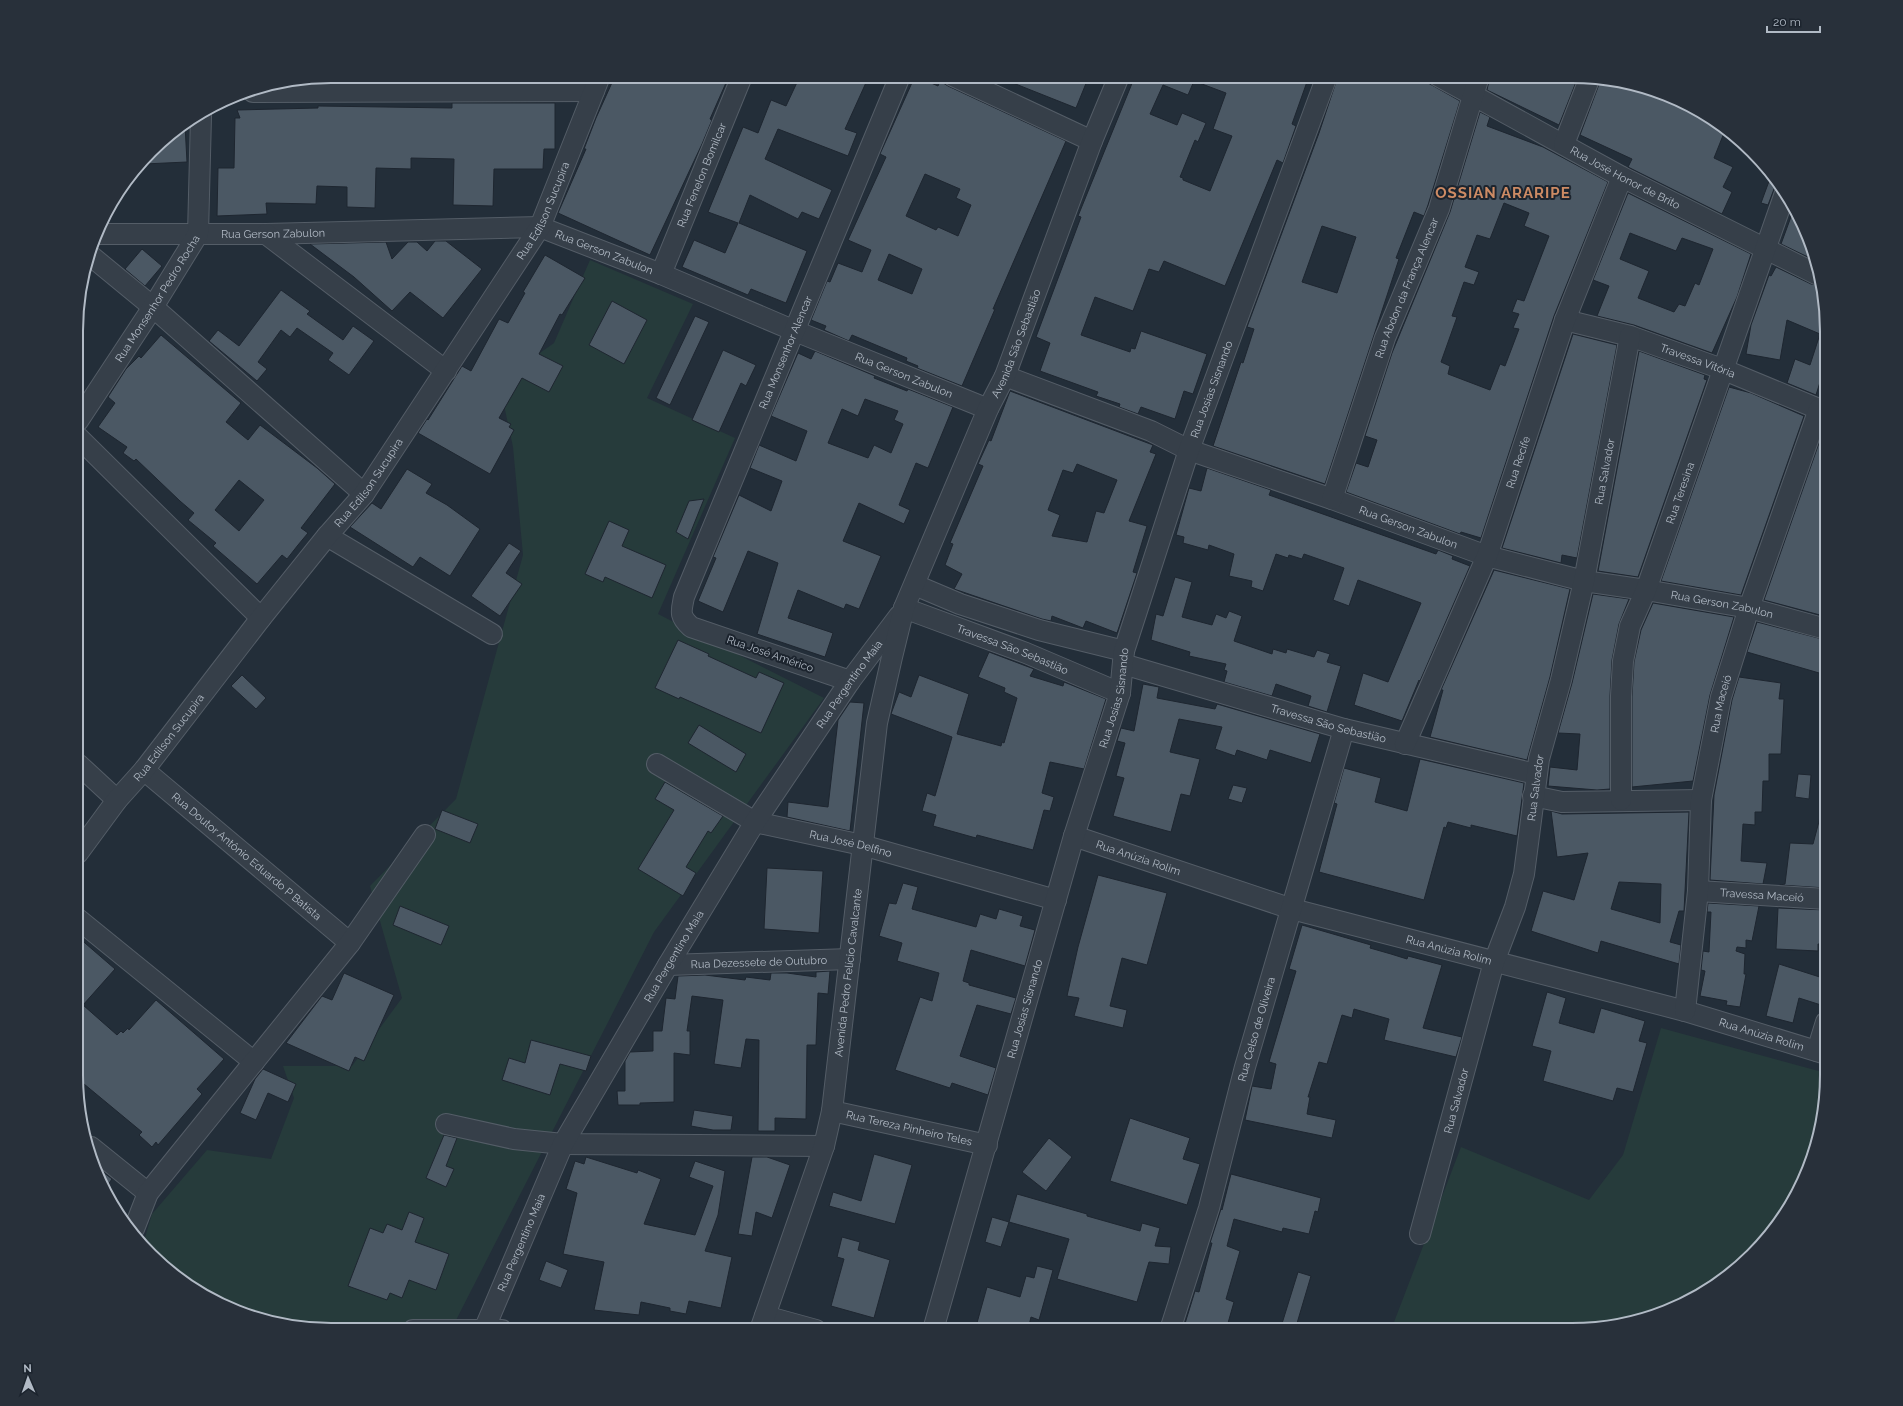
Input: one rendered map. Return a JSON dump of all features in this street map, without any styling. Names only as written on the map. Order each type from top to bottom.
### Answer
[{"type":"street","name":"Rua Fenelon Bomilcar","points":[[661,274],[739,83]]},
{"type":"street","name":"Rua Monsenhor Alencar","points":[[691,626],[683,619],[681,610],[684,597],[897,83]]},
{"type":"street","points":[[968,83],[1092,142]]},
{"type":"street","name":"Avenida São Sebastião","points":[[904,608],[988,409],[1005,376],[1092,142],[1116,83]]},
{"type":"street","name":"Rua Josias Sisnando","points":[[935,1323],[1074,836],[1120,693],[1123,657],[1189,450],[1324,83]]},
{"type":"street","name":"Rua José Honor de Brito","points":[[1450,83],[1622,176],[1813,272]]},
{"type":"street","name":"Rua Abdon da França Alencar","points":[[1332,499],[1385,338],[1439,208],[1477,83]]},
{"type":"street","points":[[265,92],[597,84]]},
{"type":"street","name":"Rua Edilson Sucupira","points":[[83,846],[117,800],[144,770],[261,618],[327,536],[364,494],[540,227],[597,84]]},
{"type":"street","points":[[1564,144],[1587,84]]},
{"type":"street","name":"Rua Monsenhor Pedro Rocha","points":[[83,413],[153,307],[198,234],[201,120]]},
{"type":"street","name":"Rua Recife","points":[[1405,744],[1487,556],[1565,320],[1622,176]]},
{"type":"street","name":"Rua Teresina","points":[[1621,800],[1621,696],[1623,660],[1630,626],[1646,590],[1722,369],[1782,200]]},
{"type":"street","name":"Rua Gerson Zabulon","points":[[103,234],[266,234],[540,227],[661,274],[795,331],[988,409]]},
{"type":"street","points":[[266,234],[446,371]]},
{"type":"street","points":[[94,258],[153,307],[364,494]]},
{"type":"street","name":"Travessa Vitória","points":[[1565,320],[1630,336],[1722,369],[1820,409]]},
{"type":"street","name":"Rua Salvador","points":[[1420,1234],[1494,962],[1515,908],[1524,874],[1536,774],[1584,581],[1630,336]]},
{"type":"street","name":"Rua Gerson Zabulon","points":[[1005,376],[1151,432],[1189,450],[1332,499],[1487,556],[1584,581],[1749,608],[1820,627]]},
{"type":"street","name":"Rua Maceió","points":[[1685,1011],[1698,891],[1700,800],[1721,697],[1749,608],[1820,418]]},
{"type":"street","points":[[83,442],[261,618]]},
{"type":"street","points":[[327,536],[492,634]]},
{"type":"street","name":"Travessa São Sebastião","points":[[915,585],[960,604],[1344,729],[1536,774]]},
{"type":"street","name":"Travessa São Sebastião","points":[[904,608],[1026,653],[1120,693]]},
{"type":"street","name":"Rua Pergentino Maia","points":[[492,1323],[563,1144],[668,965],[755,822],[850,681],[904,608]]},
{"type":"street","name":"Avenida Pedro Felício Cavalcante","points":[[762,1323],[824,1146],[832,1111],[877,723],[904,608]]},
{"type":"street","name":"Rua José Américo","points":[[691,626],[850,681]]},
{"type":"street","name":"Rua Celso de Oliveira","points":[[1172,1323],[1209,1208],[1245,1067],[1344,729]]},
{"type":"street","name":"Rua José Delfino","points":[[657,764],[755,822],[862,845],[1056,900]]},
{"type":"street","points":[[83,769],[117,800]]},
{"type":"street","name":"Rua Doutor Antônio Eduardo P Batista","points":[[144,770],[350,943]]},
{"type":"street","points":[[1533,796],[1562,802],[1700,800]]},
{"type":"street","points":[[135,1227],[148,1192],[350,943],[425,835]]},
{"type":"street","name":"Rua Anúzia Rolim","points":[[1074,836],[1292,909],[1685,1011],[1820,1051]]},
{"type":"street","name":"Travessa Maceió","points":[[1698,891],[1820,899]]},
{"type":"street","points":[[83,923],[254,1062]]},
{"type":"street","name":"Rua Dezessete de Outubro","points":[[668,965],[850,959]]},
{"type":"street","name":"Rua Tereza Pinheiro Teles","points":[[832,1111],[987,1145]]},
{"type":"street","points":[[446,1124],[514,1139],[563,1144],[824,1146]]},
{"type":"street","points":[[94,1150],[148,1192]]},
{"type":"green space","points":[[590,260],[693,304],[647,398],[735,438],[658,614],[824,698],[654,932],[455,1323],[331,1323],[299,1321],[267,1315],[236,1304],[207,1290],[180,1272],[145,1239],[152,1214],[207,1150],[271,1159],[294,1098],[283,1066],[352,1066],[402,998],[370,886],[456,799],[523,555],[513,447],[499,382],[554,343]]},
{"type":"green space","points":[[1661,1028],[1820,1071],[1818,1107],[1812,1139],[1801,1170],[1787,1199],[1769,1226],[1736,1261],[1723,1272],[1696,1290],[1652,1310],[1636,1315],[1604,1321],[1572,1323],[1394,1323],[1461,1147],[1589,1200],[1623,1155]]},
{"type":"building","points":[[612,83],[726,83],[710,119],[712,120],[702,144],[650,255],[558,213],[586,149],[584,149]]},
{"type":"building","points":[[797,83],[866,83],[845,129],[857,133],[848,156],[778,129],[765,159],[832,190],[819,219],[802,212],[798,219],[750,195],[739,223],[807,251],[786,303],[751,289],[748,295],[682,267],[694,240],[725,253],[738,223],[708,212],[743,127],[758,133],[771,100],[786,106]]},
{"type":"building","points":[[912,83],[931,83],[938,86],[939,83],[943,83],[1066,141],[993,309],[995,309],[962,386],[917,368],[918,366],[906,361],[907,358],[852,335],[849,341],[824,330],[826,326],[811,320],[827,281],[830,282],[838,263],[862,272],[871,250],[848,240],[886,157],[880,154]],"holes":[[[925,174],[960,189],[956,198],[971,205],[958,236],[938,227],[936,230],[906,216]],[[889,254],[922,269],[912,294],[878,280]]]},
{"type":"building","points":[[1013,83],[1086,83],[1076,108]]},
{"type":"building","points":[[1132,83],[1193,83],[1188,95],[1163,85],[1150,114],[1177,125],[1182,113],[1206,123],[1198,142],[1195,140],[1180,177],[1183,178],[1183,180],[1210,191],[1232,136],[1213,129],[1226,93],[1199,83],[1307,83],[1292,124],[1296,126],[1283,163],[1277,160],[1225,286],[1164,261],[1159,272],[1149,269],[1133,311],[1095,297],[1081,335],[1130,352],[1131,348],[1135,349],[1141,331],[1207,354],[1193,394],[1184,391],[1175,419],[1141,407],[1138,414],[1119,407],[1120,404],[1096,396],[1098,392],[1040,371],[1050,343],[1036,337],[1081,217],[1078,216]]},
{"type":"building","points":[[1336,83],[1428,83],[1460,101],[1424,216],[1414,212],[1396,258],[1399,259],[1325,484],[1213,446],[1241,362],[1243,363],[1254,329],[1247,327],[1319,133]],"holes":[[[1322,226],[1356,237],[1337,293],[1302,282]]]},
{"type":"building","points":[[1488,83],[1576,83],[1559,125],[1487,90]]},
{"type":"building","points":[[1599,85],[1636,91],[1652,96],[1696,116],[1723,134],[1714,158],[1733,167],[1723,187],[1732,192],[1722,214],[1628,167],[1632,159],[1580,135]]},
{"type":"building","points":[[452,103],[555,103],[555,149],[544,149],[543,169],[494,169],[493,206],[453,205],[454,159],[411,158],[411,169],[376,168],[375,208],[347,207],[347,187],[317,186],[316,204],[266,203],[267,214],[217,216],[218,168],[234,168],[235,118],[240,118],[237,110],[318,108],[318,106],[452,108]]},
{"type":"building","points":[[1480,112],[1490,117],[1487,126],[1543,147],[1608,182],[1554,316],[1481,538],[1461,532],[1460,534],[1346,492],[1356,463],[1368,467],[1377,440],[1365,436],[1392,353],[1450,212]],"holes":[[[1504,203],[1529,213],[1524,226],[1549,236],[1524,301],[1517,299],[1512,312],[1519,314],[1513,328],[1519,329],[1505,366],[1500,364],[1490,390],[1448,374],[1450,366],[1441,362],[1457,317],[1452,316],[1464,282],[1474,285],[1479,272],[1465,267],[1477,235],[1490,239]]]},
{"type":"building","points":[[185,130],[187,162],[148,164],[167,145]]},
{"type":"building","points":[[1769,180],[1775,188],[1768,205],[1761,203]]},
{"type":"building","points":[[1628,193],[1751,254],[1737,297],[1712,353],[1634,325],[1597,316],[1609,286],[1593,280]],"holes":[[[1630,233],[1676,251],[1682,238],[1713,249],[1699,285],[1695,283],[1685,306],[1679,304],[1674,312],[1638,298],[1649,271],[1620,259]]]},
{"type":"building","points":[[1791,216],[1809,258],[1781,244]]},
{"type":"building","points":[[435,241],[446,241],[482,269],[443,318],[410,292],[392,311],[354,277],[310,244],[386,242],[392,259],[408,242],[417,242],[427,251]]},
{"type":"building","points":[[142,249],[162,266],[145,286],[125,269]]},
{"type":"building","points":[[545,255],[585,278],[562,315],[560,314],[539,354],[563,366],[549,392],[522,378],[499,418],[511,424],[509,427],[514,430],[490,474],[418,433],[427,419],[428,420],[462,366],[471,371],[499,319],[508,323],[525,293],[523,292]]},
{"type":"building","points":[[1776,267],[1811,284],[1815,285],[1818,299],[1820,334],[1787,320],[1780,360],[1746,354],[1751,325],[1769,275],[1771,276]]},
{"type":"building","points":[[281,290],[310,311],[307,314],[343,340],[353,326],[374,341],[349,375],[328,360],[333,353],[297,328],[290,337],[281,330],[258,362],[267,369],[257,381],[209,341],[218,330],[239,346]]},
{"type":"building","points":[[612,301],[647,320],[624,364],[589,345]]},
{"type":"building","points":[[695,316],[709,322],[670,405],[656,398]]},
{"type":"building","points":[[1573,334],[1617,345],[1577,558],[1562,555],[1561,563],[1502,548]]},
{"type":"building","points":[[1820,334],[1820,382],[1816,395],[1787,383],[1795,359],[1810,365]]},
{"type":"building","points":[[161,335],[241,403],[226,422],[248,440],[260,425],[317,468],[335,484],[301,528],[308,533],[287,559],[282,555],[257,584],[213,546],[216,543],[188,520],[194,513],[136,459],[134,461],[123,453],[127,447],[98,427],[115,403],[108,397],[126,369],[139,356],[141,358]],"holes":[[[239,480],[264,500],[239,531],[215,510]]]},
{"type":"building","points":[[723,350],[756,365],[746,386],[741,383],[719,432],[692,420]]},
{"type":"building","points":[[815,351],[875,376],[874,378],[907,391],[908,389],[953,407],[928,468],[916,463],[899,505],[910,510],[904,524],[859,503],[843,541],[881,556],[859,609],[846,604],[844,609],[798,590],[788,618],[833,633],[825,657],[757,634],[778,563],[748,551],[723,612],[698,601],[716,558],[713,557],[739,495],[771,511],[782,481],[750,468],[759,445],[796,461],[807,431],[771,416],[798,353],[811,359]],"holes":[[[865,399],[898,411],[894,420],[903,424],[891,453],[874,445],[868,458],[828,443],[842,409],[858,416]]]},
{"type":"building","points":[[1639,351],[1705,375],[1704,379],[1707,380],[1638,577],[1598,571]]},
{"type":"building","points":[[1729,387],[1751,393],[1804,416],[1741,595],[1661,581]]},
{"type":"building","points":[[1010,391],[1153,445],[1150,452],[1156,454],[1129,521],[1147,526],[1133,572],[1137,573],[1117,633],[1086,621],[1083,628],[1052,616],[1051,621],[1042,619],[954,589],[962,574],[945,565],[953,544],[950,543],[983,466],[978,464],[989,440],[991,441]],"holes":[[[1077,464],[1117,480],[1104,513],[1096,511],[1087,542],[1052,536],[1060,515],[1048,510],[1063,470],[1073,473]]]},
{"type":"building","points":[[1820,440],[1820,615],[1764,600]]},
{"type":"building","points":[[1207,468],[1271,490],[1269,495],[1436,554],[1438,550],[1453,556],[1452,559],[1470,566],[1402,721],[1354,705],[1363,673],[1388,682],[1421,603],[1358,580],[1349,606],[1333,600],[1344,568],[1304,554],[1302,559],[1289,555],[1288,558],[1276,554],[1263,591],[1251,587],[1252,581],[1229,576],[1234,554],[1209,545],[1208,550],[1183,543],[1184,537],[1176,535],[1189,488],[1201,491]]},
{"type":"building","points":[[407,469],[432,484],[426,493],[447,505],[480,529],[450,576],[420,557],[413,567],[350,527],[372,503],[381,509]]},
{"type":"building","points":[[704,499],[688,539],[676,532],[689,501]]},
{"type":"building","points":[[609,521],[629,530],[622,546],[666,565],[652,598],[605,577],[603,582],[585,574]]},
{"type":"building","points":[[509,543],[521,551],[506,573],[522,584],[500,616],[471,596]]},
{"type":"building","points":[[1494,570],[1570,589],[1550,677],[1527,760],[1430,737],[1443,690],[1441,690]]},
{"type":"building","points":[[1175,577],[1192,582],[1182,617],[1212,625],[1216,614],[1226,618],[1229,611],[1242,616],[1234,641],[1272,654],[1273,649],[1286,653],[1287,649],[1314,657],[1317,650],[1330,654],[1327,662],[1341,666],[1327,712],[1308,706],[1311,696],[1276,684],[1272,696],[1224,682],[1227,671],[1224,670],[1226,664],[1189,656],[1190,652],[1151,640],[1156,614],[1163,616]]},
{"type":"building","points":[[1593,594],[1629,599],[1619,624],[1612,660],[1610,696],[1610,789],[1597,790],[1548,786],[1550,767],[1577,770],[1580,734],[1558,733],[1572,683]]},
{"type":"building","points":[[1653,603],[1734,617],[1710,695],[1693,781],[1632,787],[1632,696],[1634,662],[1641,630]]},
{"type":"building","points":[[1757,622],[1820,638],[1820,673],[1747,652]]},
{"type":"building","points":[[678,640],[709,654],[708,656],[756,678],[759,672],[784,683],[761,733],[680,697],[679,699],[655,688]]},
{"type":"building","points":[[989,652],[1034,669],[1030,676],[1063,686],[1064,682],[1106,699],[1084,769],[1050,762],[1042,793],[1054,797],[1050,811],[1044,810],[1033,850],[977,835],[976,838],[933,826],[936,815],[922,811],[927,793],[935,796],[952,737],[891,714],[899,692],[911,697],[919,675],[969,694],[957,734],[1001,746],[1002,742],[1004,743],[1017,698],[1004,692],[1005,688],[978,677]]},
{"type":"building","points":[[242,675],[266,698],[256,709],[231,686]]},
{"type":"building","points":[[1739,677],[1781,683],[1779,699],[1784,699],[1781,754],[1769,754],[1769,781],[1763,781],[1762,812],[1755,812],[1755,825],[1743,824],[1741,861],[1767,863],[1763,884],[1710,880],[1714,795],[1732,700]]},
{"type":"building","points":[[1143,684],[1159,687],[1157,698],[1215,709],[1217,704],[1320,734],[1311,763],[1270,750],[1267,760],[1237,750],[1235,756],[1215,749],[1222,727],[1179,719],[1170,752],[1200,759],[1190,796],[1181,794],[1171,832],[1113,816],[1124,778],[1116,776],[1125,743],[1117,741],[1121,728],[1134,731]]},
{"type":"building","points":[[850,702],[864,703],[850,831],[787,817],[788,802],[828,807],[838,720]]},
{"type":"building","points":[[699,725],[746,754],[736,772],[688,743]]},
{"type":"building","points":[[1420,759],[1524,783],[1517,836],[1471,825],[1471,828],[1448,822],[1446,828],[1444,827],[1424,900],[1319,872],[1337,804],[1334,803],[1344,768],[1381,778],[1375,802],[1407,811]]},
{"type":"building","points":[[1798,774],[1811,775],[1809,799],[1795,797]]},
{"type":"building","points":[[665,782],[723,816],[711,833],[708,831],[686,867],[696,873],[683,896],[638,869],[674,810],[655,799]]},
{"type":"building","points":[[1233,785],[1247,788],[1242,803],[1228,799]]},
{"type":"building","points":[[442,810],[478,824],[470,843],[435,829]]},
{"type":"building","points":[[1551,811],[1562,814],[1689,812],[1684,911],[1679,911],[1670,942],[1681,945],[1679,964],[1601,941],[1598,953],[1531,931],[1543,891],[1574,900],[1588,853],[1557,857]],"holes":[[[1619,882],[1661,884],[1660,923],[1611,909]]]},
{"type":"building","points":[[1820,818],[1820,888],[1780,885],[1785,884],[1790,843],[1813,844]]},
{"type":"building","points":[[767,868],[823,871],[819,933],[764,929]]},
{"type":"building","points":[[1098,875],[1167,893],[1147,965],[1122,958],[1110,1006],[1127,1010],[1123,1028],[1074,1016],[1079,998],[1067,996],[1078,947]]},
{"type":"building","points":[[903,883],[918,887],[912,909],[976,927],[980,914],[996,919],[999,909],[1023,916],[1020,926],[1035,930],[1025,966],[971,950],[963,981],[969,983],[969,985],[1016,998],[1011,1014],[977,1005],[960,1056],[996,1068],[988,1095],[952,1083],[950,1088],[895,1070],[920,997],[932,1001],[939,973],[897,961],[902,943],[879,936],[889,903],[896,904]]},
{"type":"building","points":[[1708,903],[1759,906],[1752,941],[1746,940],[1746,948],[1737,947],[1736,951],[1745,954],[1744,974],[1746,974],[1740,1007],[1726,1005],[1727,1001],[1700,996],[1705,971],[1701,970],[1703,951],[1709,952],[1711,912],[1707,912]]},
{"type":"building","points":[[400,906],[449,926],[441,945],[393,925]]},
{"type":"building","points":[[1778,908],[1820,910],[1820,944],[1818,944],[1818,951],[1776,949]]},
{"type":"building","points":[[1302,925],[1371,945],[1370,948],[1407,959],[1408,956],[1442,965],[1423,1028],[1462,1037],[1456,1057],[1384,1040],[1389,1019],[1354,1009],[1352,1018],[1342,1015],[1327,1064],[1319,1062],[1308,1097],[1310,1097],[1307,1114],[1336,1120],[1332,1138],[1245,1120],[1252,1086],[1271,1089],[1276,1064],[1269,1062],[1296,971],[1289,969]]},
{"type":"building","points":[[83,941],[115,969],[83,1005]]},
{"type":"building","points":[[1779,964],[1820,977],[1820,1005],[1799,998],[1793,1023],[1766,1016]]},
{"type":"building","points":[[830,971],[828,994],[818,993],[816,1045],[807,1045],[806,1119],[775,1118],[775,1131],[758,1131],[759,1040],[746,1039],[741,1068],[714,1064],[723,1000],[692,996],[687,1031],[690,1031],[690,1055],[674,1053],[674,1102],[618,1105],[617,1091],[625,1091],[625,1061],[630,1052],[653,1051],[653,1031],[662,1031],[666,998],[675,999],[678,976],[705,975],[745,980],[746,977],[770,980],[771,973],[787,973],[816,977],[816,972]]},
{"type":"building","points":[[344,973],[394,995],[364,1061],[355,1057],[349,1071],[286,1043],[322,996],[332,1000]]},
{"type":"building","points":[[1547,992],[1566,998],[1559,1023],[1594,1033],[1601,1008],[1645,1021],[1639,1041],[1647,1043],[1633,1092],[1617,1088],[1613,1101],[1543,1081],[1551,1051],[1532,1046]]},
{"type":"building","points":[[156,1000],[224,1059],[197,1089],[202,1094],[158,1145],[156,1142],[152,1147],[139,1135],[142,1132],[84,1084],[83,1005],[117,1035],[121,1031],[123,1033],[128,1028],[129,1030]]},
{"type":"building","points":[[531,1040],[591,1056],[586,1071],[560,1064],[550,1095],[502,1080],[509,1058],[525,1063]]},
{"type":"building","points":[[263,1069],[296,1084],[288,1102],[268,1093],[256,1120],[240,1113],[255,1079]]},
{"type":"building","points":[[694,1110],[733,1116],[731,1130],[713,1130],[691,1126]]},
{"type":"building","points":[[1130,1118],[1190,1138],[1183,1159],[1200,1164],[1187,1205],[1110,1181]]},
{"type":"building","points":[[444,1135],[457,1138],[446,1166],[454,1169],[446,1187],[426,1178]]},
{"type":"building","points":[[1049,1138],[1072,1157],[1046,1191],[1022,1172]]},
{"type":"building","points":[[874,1154],[912,1165],[895,1224],[829,1206],[833,1192],[861,1201]]},
{"type":"building","points":[[586,1157],[637,1173],[638,1170],[661,1179],[644,1224],[695,1235],[713,1186],[689,1177],[695,1161],[725,1171],[718,1215],[705,1251],[732,1257],[721,1308],[689,1301],[686,1314],[670,1311],[670,1308],[641,1302],[639,1315],[594,1310],[604,1262],[563,1254],[577,1193],[566,1189],[575,1161],[584,1164]]},
{"type":"building","points":[[752,1157],[767,1157],[790,1165],[772,1218],[756,1212],[752,1236],[738,1234]]},
{"type":"building","points":[[103,1172],[112,1179],[109,1184]]},
{"type":"building","points":[[1231,1174],[1321,1198],[1318,1212],[1315,1211],[1309,1234],[1283,1228],[1282,1232],[1234,1219],[1227,1246],[1240,1251],[1226,1299],[1234,1302],[1228,1323],[1185,1323],[1195,1291],[1199,1292],[1212,1243],[1210,1243],[1221,1209],[1222,1210]]},
{"type":"building","points":[[1017,1194],[1140,1231],[1142,1223],[1160,1228],[1155,1246],[1171,1247],[1169,1264],[1149,1262],[1137,1302],[1057,1279],[1069,1239],[1009,1222]]},
{"type":"building","points":[[409,1212],[424,1218],[415,1242],[449,1254],[436,1290],[409,1280],[402,1298],[390,1293],[387,1300],[348,1286],[370,1228],[383,1233],[387,1224],[402,1230]]},
{"type":"building","points":[[992,1217],[1009,1222],[1001,1247],[985,1242]]},
{"type":"building","points":[[842,1237],[860,1242],[858,1250],[890,1260],[874,1318],[831,1306],[844,1259],[837,1257]]},
{"type":"building","points":[[546,1261],[568,1270],[561,1288],[539,1280]]},
{"type":"building","points":[[1037,1266],[1053,1270],[1039,1320],[1031,1317],[1030,1323],[977,1323],[987,1287],[1020,1297],[1026,1276],[1034,1278]]},
{"type":"building","points":[[1298,1272],[1311,1276],[1297,1323],[1282,1323]]},
{"type":"district","name":"OSSIAN ARARIPE","points":[[1503,193]]}]
